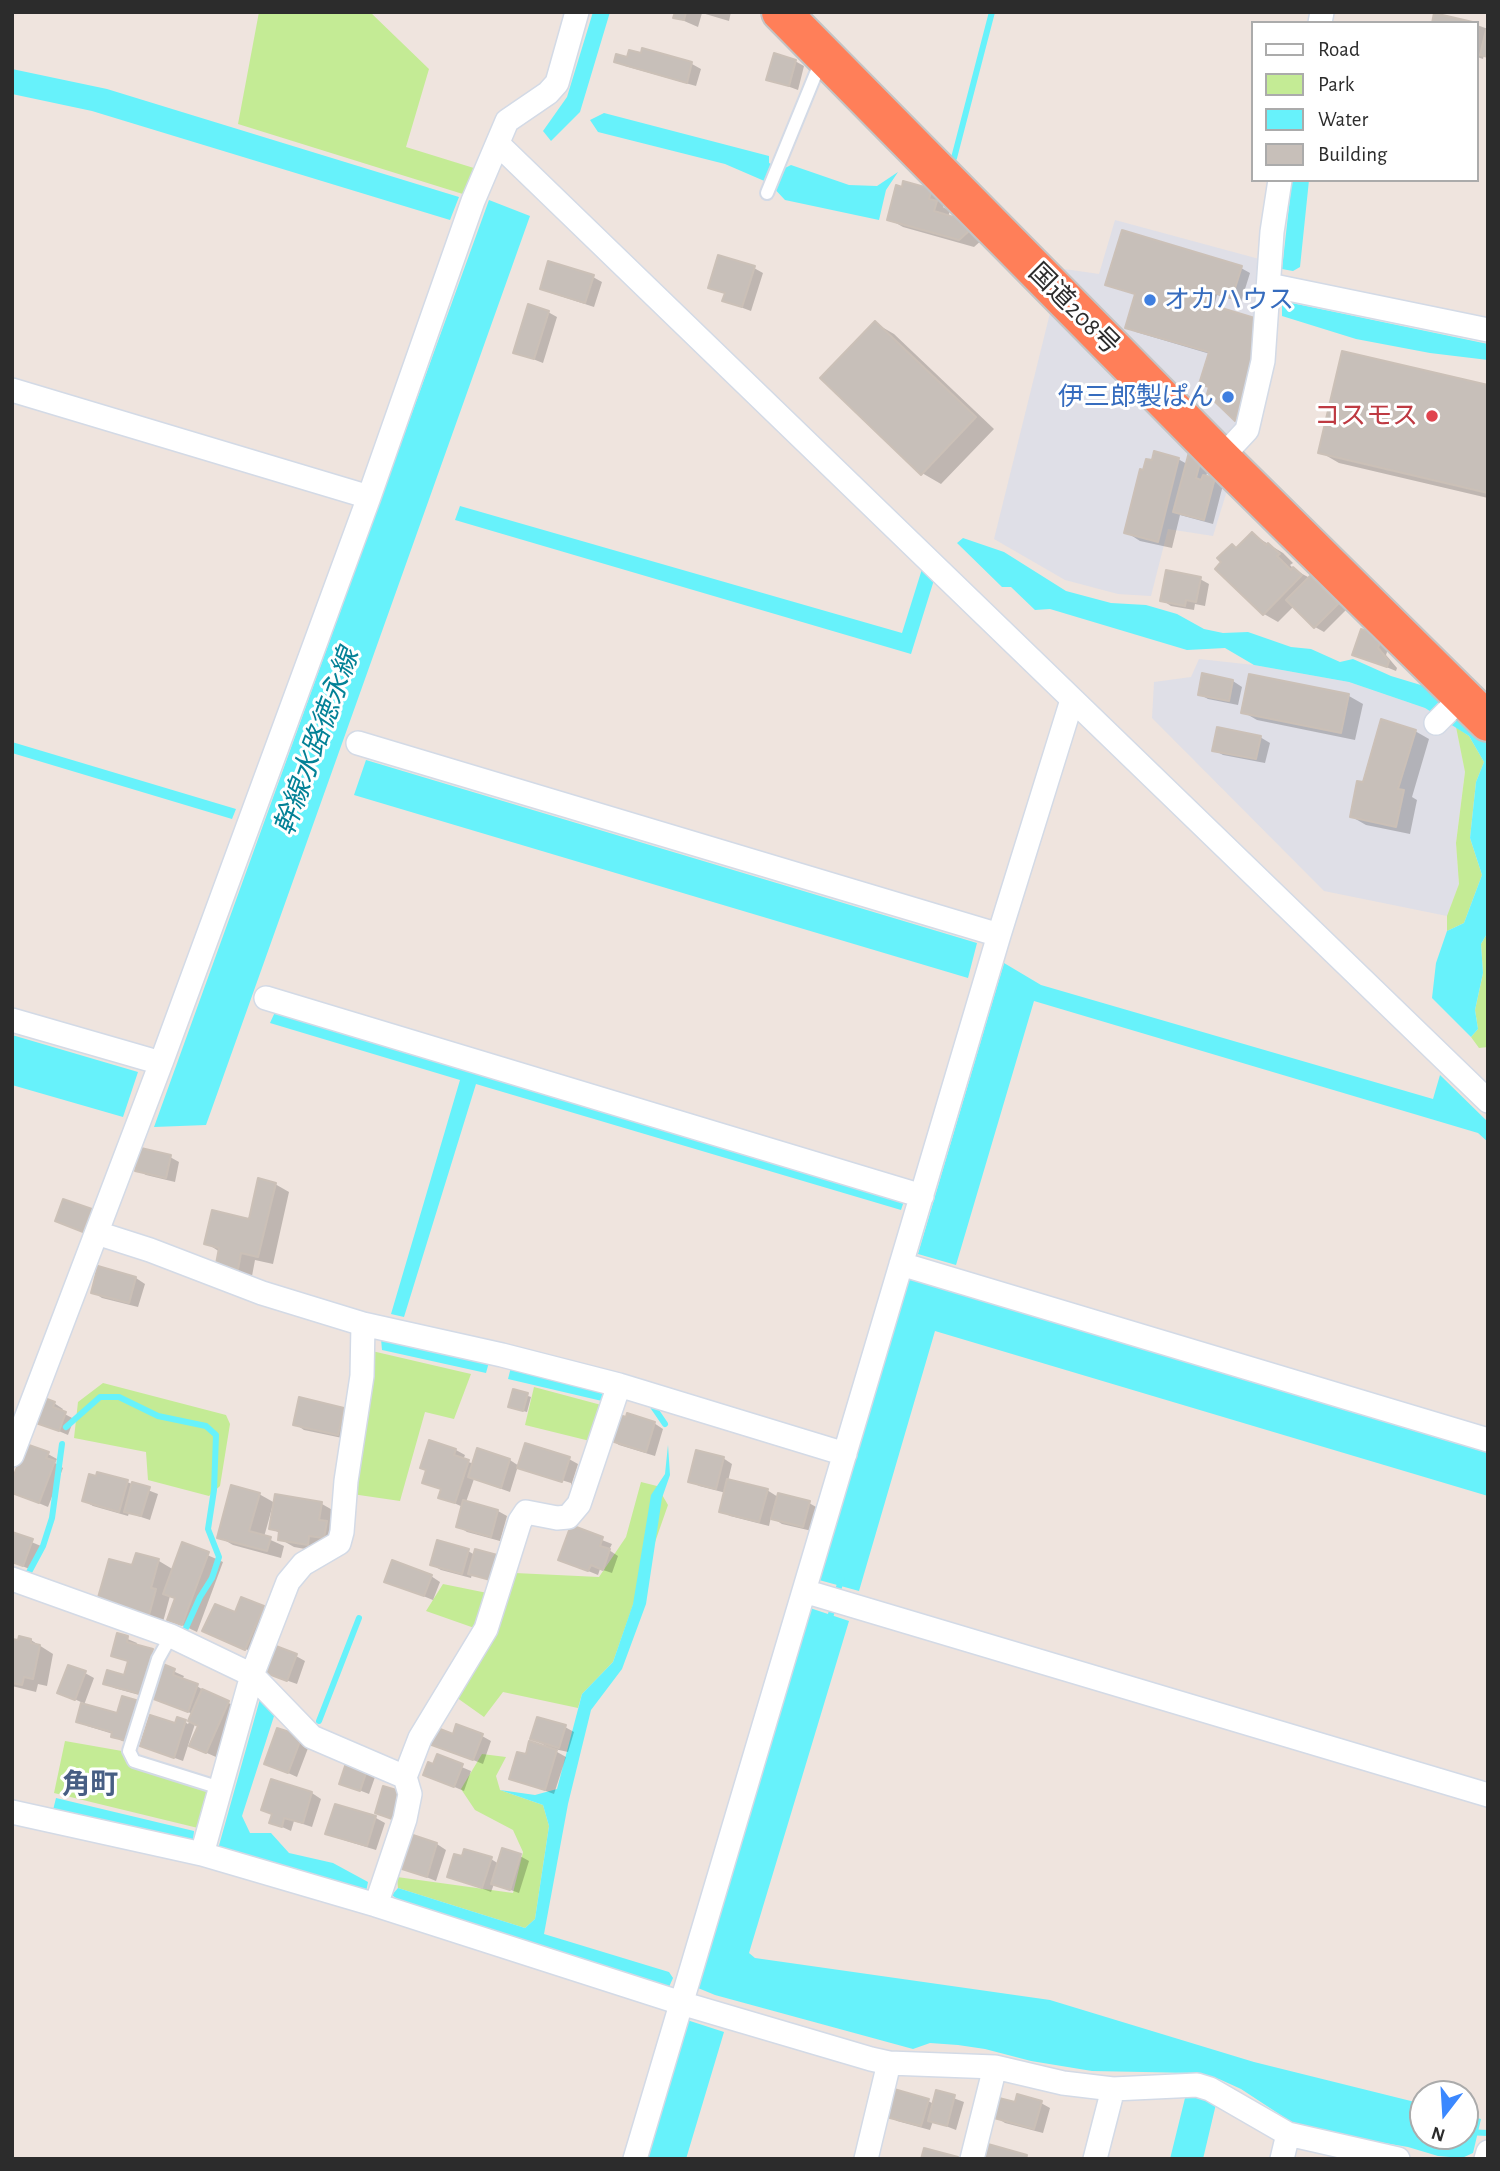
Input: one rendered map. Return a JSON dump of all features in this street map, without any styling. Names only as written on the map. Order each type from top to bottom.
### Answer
[{"type":"highway","name":"国道208号","points":[[781,12],[1221,458],[1460,712]]},
{"type":"street","points":[[12,1455],[157,1073],[369,497],[473,201],[507,121],[548,93],[557,83],[577,12]]},
{"type":"street","points":[[498,144],[1488,1101]]},
{"type":"street","points":[[1221,458],[1247,430],[1263,362],[1272,232],[1280,182]]},
{"type":"street","points":[[1269,285],[1488,330]]},
{"type":"street","points":[[12,390],[369,497]]},
{"type":"street","points":[[635,2159],[681,2003],[824,1596],[845,1454],[999,935],[1072,700]]},
{"type":"street","points":[[358,743],[999,935]]},
{"type":"street","points":[[266,998],[922,1196]]},
{"type":"street","points":[[12,1020],[157,1073]]},
{"type":"street","points":[[97,1233],[150,1250],[262,1293],[363,1324],[619,1385],[845,1454]]},
{"type":"street","points":[[901,1264],[1488,1440]]},
{"type":"street","points":[[202,1854],[252,1675],[288,1582],[303,1564],[338,1543],[342,1532],[346,1481],[362,1377],[363,1324]]},
{"type":"street","points":[[376,1905],[405,1819],[410,1794],[405,1777],[420,1738],[486,1629],[520,1521],[526,1512],[558,1518],[568,1517],[579,1503],[619,1385]]},
{"type":"street","points":[[12,1579],[171,1636],[252,1675],[312,1737],[405,1777]]},
{"type":"street","points":[[824,1596],[1488,1795]]},
{"type":"street","points":[[12,1812],[202,1854],[376,1905],[681,2003],[889,2063],[995,2067],[1063,2083],[1113,2089],[1203,2087],[1288,2134],[1355,2154],[1398,2159]]},
{"type":"street","points":[[866,2159],[889,2063]]},
{"type":"street","points":[[972,2159],[995,2067]]},
{"type":"street","points":[[1095,2159],[1113,2089]]},
{"type":"street","points":[[1282,2159],[1288,2134]]},
{"type":"street","points":[[1486,2159],[1488,2152]]},
{"type":"lane","points":[[767,193],[824,55]]},
{"type":"lane","points":[[171,1636],[158,1659],[129,1751],[134,1762],[220,1788]]},
{"type":"shaded area","points":[[1115,220],[1263,260],[1241,424],[1226,435],[1069,278],[1064,269],[1099,274]]},
{"type":"shaded area","points":[[1052,305],[1230,481],[1213,536],[1168,529],[1151,596],[1118,594],[1065,580],[994,539]]},
{"type":"shaded area","points":[[1199,659],[1254,665],[1349,682],[1425,708],[1456,727],[1465,772],[1456,843],[1459,884],[1447,916],[1324,891],[1152,718],[1154,682],[1191,677]]},
{"type":"green space","points":[[259,12],[370,12],[429,69],[406,147],[477,169],[466,195],[238,124]]},
{"type":"green space","points":[[1456,727],[1469,736],[1484,762],[1476,782],[1470,838],[1482,875],[1464,923],[1447,931],[1447,916],[1459,884],[1456,843],[1465,772]]},
{"type":"green space","points":[[1488,932],[1488,1047],[1479,1048],[1471,1037],[1478,1029],[1475,1010],[1483,973],[1481,944]]},
{"type":"green space","points":[[372,1351],[471,1374],[454,1419],[425,1412],[400,1501],[352,1494]]},
{"type":"green space","points":[[103,1383],[226,1415],[230,1424],[220,1486],[209,1496],[148,1480],[146,1452],[74,1438],[78,1402]]},
{"type":"green space","points":[[534,1387],[605,1406],[594,1442],[525,1425]]},
{"type":"green space","points":[[641,1482],[657,1486],[668,1505],[613,1662],[582,1694],[578,1708],[503,1692],[484,1717],[453,1695],[480,1630],[426,1611],[443,1584],[502,1596],[515,1573],[599,1577],[626,1537]]},
{"type":"green space","points":[[65,1741],[122,1751],[133,1766],[210,1789],[198,1828],[54,1793]]},
{"type":"green space","points":[[482,1754],[506,1757],[496,1776],[500,1790],[543,1805],[549,1826],[535,1919],[525,1928],[398,1888],[397,1877],[513,1893],[523,1852],[513,1830],[475,1810],[461,1789]]},
{"type":"water","points":[[593,12],[610,12],[580,112],[551,141],[543,131],[567,97]]},
{"type":"water","points":[[12,69],[107,89],[459,197],[450,220],[92,111],[12,94]]},
{"type":"water","points":[[604,113],[769,156],[769,163],[783,169],[791,165],[849,185],[877,186],[898,172],[886,190],[879,220],[785,200],[769,183],[725,164],[598,132],[590,120]]},
{"type":"water","points":[[1292,182],[1309,182],[1300,267],[1293,271],[1282,269]]},
{"type":"water","name":"幹線水路徳永線","points":[[489,200],[530,216],[206,1125],[154,1127]]},
{"type":"water","points":[[1282,301],[1488,344],[1488,360],[1430,353],[1356,339],[1282,316]]},
{"type":"water","points":[[460,506],[902,633],[922,569],[934,580],[911,654],[455,520]]},
{"type":"water","points":[[963,538],[1004,552],[1066,591],[1111,603],[1146,605],[1177,614],[1204,629],[1223,633],[1248,632],[1291,647],[1311,649],[1340,662],[1353,659],[1391,676],[1424,686],[1460,721],[1488,700],[1488,932],[1481,944],[1483,973],[1475,1010],[1478,1029],[1471,1037],[1432,998],[1436,963],[1447,931],[1464,923],[1482,875],[1470,838],[1476,782],[1484,762],[1469,736],[1425,708],[1349,682],[1254,665],[1225,648],[1187,650],[1050,609],[1035,610],[1011,587],[1002,587],[957,543]]},
{"type":"water","points":[[12,742],[236,809],[232,819],[12,753]]},
{"type":"water","points":[[366,760],[977,943],[968,978],[354,795]]},
{"type":"water","points":[[1004,963],[1041,985],[1433,1099],[1440,1075],[1488,1122],[1488,1142],[1478,1133],[1034,1001],[956,1265],[918,1254]]},
{"type":"water","points":[[275,1012],[904,1201],[901,1210],[476,1084],[404,1317],[391,1314],[460,1080],[270,1023]]},
{"type":"water","points":[[12,1035],[138,1072],[123,1117],[12,1085]]},
{"type":"water","points":[[909,1279],[1488,1453],[1488,1496],[935,1331],[859,1591],[819,1580]]},
{"type":"water","points":[[381,1339],[489,1362],[486,1373],[382,1350]]},
{"type":"water","points":[[511,1367],[603,1389],[602,1401],[508,1379]]},
{"type":"water","points":[[668,1445],[670,1475],[662,1498],[646,1604],[622,1669],[591,1710],[568,1804],[544,1934],[669,1972],[673,1978],[669,1987],[402,1903],[392,1895],[398,1888],[525,1928],[535,1919],[549,1826],[543,1805],[500,1790],[535,1795],[557,1789],[582,1694],[613,1662],[633,1604],[651,1495],[665,1474]]},
{"type":"water","points":[[810,1608],[849,1621],[749,1953],[755,1958],[1050,2000],[1254,2062],[1409,2101],[1409,2147],[1302,2129],[1241,2089],[1219,2079],[1194,2073],[1092,2071],[958,2045],[930,2043],[913,2049],[715,1995],[698,1988]]},
{"type":"water","points":[[260,1699],[275,1713],[242,1816],[250,1833],[271,1833],[289,1853],[333,1863],[368,1882],[366,1892],[218,1849]]},
{"type":"water","points":[[56,1798],[194,1831],[193,1843],[53,1810]]},
{"type":"water","points":[[687,2020],[724,2032],[686,2159],[646,2159]]},
{"type":"water","points":[[1186,2094],[1216,2104],[1203,2159],[1170,2159]]},
{"type":"water","points":[[1418,2150],[1474,2150],[1462,2158],[1438,2156]]},
{"type":"building","points":[[675,12],[686,12],[684,20],[673,18]]},
{"type":"building","points":[[1434,13],[1468,21],[1432,21]]},
{"type":"building","points":[[1488,30],[1488,57],[1480,55]]},
{"type":"building","points":[[642,48],[692,62],[687,83],[614,62],[616,54],[627,57],[629,50],[641,53]]},
{"type":"building","points":[[774,53],[796,60],[789,86],[766,80]]},
{"type":"building","points":[[903,181],[932,189],[929,199],[937,201],[934,211],[960,219],[970,230],[959,240],[887,220],[896,185],[902,187]]},
{"type":"building","points":[[1122,230],[1242,266],[1232,298],[1208,291],[1205,303],[1258,319],[1251,366],[1235,421],[1207,394],[1209,387],[1199,384],[1209,352],[1125,328],[1135,294],[1105,285]]},
{"type":"building","points":[[718,255],[755,266],[742,307],[722,301],[725,293],[708,288]]},
{"type":"building","points":[[548,261],[594,275],[585,303],[540,289]]},
{"type":"building","points":[[528,304],[549,311],[534,359],[513,353]]},
{"type":"building","points":[[875,321],[976,417],[921,475],[820,378]]},
{"type":"building","points":[[1342,351],[1488,385],[1488,493],[1318,453]]},
{"type":"building","points":[[1154,451],[1179,458],[1158,542],[1124,533],[1140,469],[1143,470],[1146,459],[1152,460]]},
{"type":"building","points":[[1189,452],[1200,463],[1196,478],[1201,480],[1203,475],[1215,478],[1204,520],[1173,512]]},
{"type":"building","points":[[1252,532],[1280,554],[1277,556],[1291,570],[1293,567],[1302,575],[1263,615],[1215,569],[1221,562],[1217,558],[1232,544],[1236,548]]},
{"type":"building","points":[[1166,570],[1201,577],[1196,602],[1186,600],[1185,606],[1160,601]]},
{"type":"building","points":[[1310,576],[1338,604],[1314,628],[1286,600]]},
{"type":"building","points":[[1361,629],[1382,636],[1378,648],[1389,661],[1387,667],[1352,655]]},
{"type":"building","points":[[1202,673],[1233,680],[1229,701],[1198,695]]},
{"type":"building","points":[[1249,674],[1349,694],[1341,733],[1241,713]]},
{"type":"building","points":[[1381,719],[1416,730],[1398,789],[1404,790],[1396,827],[1350,817],[1357,781],[1363,782]]},
{"type":"building","points":[[1217,727],[1261,736],[1256,759],[1212,751]]},
{"type":"building","points":[[141,1148],[171,1155],[166,1178],[135,1171]]},
{"type":"building","points":[[258,1178],[276,1183],[258,1257],[241,1253],[238,1269],[216,1264],[219,1248],[204,1244],[212,1210],[249,1219]]},
{"type":"building","points":[[63,1199],[92,1209],[83,1232],[55,1221]]},
{"type":"building","points":[[98,1266],[136,1277],[129,1303],[91,1293]]},
{"type":"building","points":[[513,1389],[528,1393],[523,1411],[508,1407]]},
{"type":"building","points":[[42,1397],[55,1402],[53,1407],[66,1412],[59,1431],[33,1422]]},
{"type":"building","points":[[299,1397],[344,1408],[338,1435],[293,1425]]},
{"type":"building","points":[[627,1413],[655,1422],[646,1452],[608,1440],[616,1414],[626,1417]]},
{"type":"building","points":[[429,1440],[456,1449],[454,1455],[469,1460],[455,1503],[438,1498],[441,1489],[422,1483],[426,1470],[420,1468]]},
{"type":"building","points":[[525,1443],[570,1457],[562,1482],[517,1468]]},
{"type":"building","points":[[26,1444],[49,1452],[46,1458],[55,1461],[39,1503],[12,1493],[12,1480]]},
{"type":"building","points":[[477,1448],[510,1459],[501,1488],[468,1477]]},
{"type":"building","points":[[696,1450],[724,1457],[716,1489],[688,1482]]},
{"type":"building","points":[[97,1472],[128,1480],[119,1512],[82,1501],[89,1474],[96,1476]]},
{"type":"building","points":[[727,1479],[768,1489],[759,1522],[719,1512]]},
{"type":"building","points":[[132,1482],[150,1487],[141,1516],[124,1512]]},
{"type":"building","points":[[231,1485],[260,1493],[249,1531],[271,1537],[267,1551],[217,1538]]},
{"type":"building","points":[[778,1493],[810,1501],[803,1527],[771,1519]]},
{"type":"building","points":[[275,1494],[322,1502],[319,1520],[327,1521],[324,1538],[309,1536],[308,1545],[278,1540],[279,1531],[269,1529]]},
{"type":"building","points":[[463,1500],[498,1510],[491,1537],[456,1527]]},
{"type":"building","points":[[571,1525],[603,1537],[600,1546],[610,1549],[603,1570],[591,1565],[588,1571],[558,1560]]},
{"type":"building","points":[[12,1532],[33,1539],[23,1566],[12,1562]]},
{"type":"building","points":[[437,1540],[469,1549],[462,1574],[430,1565]]},
{"type":"building","points":[[182,1542],[209,1552],[182,1625],[167,1620],[175,1598],[163,1594]]},
{"type":"building","points":[[475,1549],[501,1556],[494,1581],[468,1574]]},
{"type":"building","points":[[136,1553],[159,1559],[151,1588],[156,1589],[149,1615],[97,1601],[109,1559],[132,1565]]},
{"type":"building","points":[[392,1560],[432,1575],[424,1596],[384,1582]]},
{"type":"building","points":[[241,1597],[264,1606],[245,1650],[202,1631],[215,1604],[235,1612]]},
{"type":"building","points":[[117,1633],[128,1636],[127,1642],[153,1649],[141,1694],[103,1684],[107,1670],[124,1675],[128,1661],[111,1656]]},
{"type":"building","points":[[19,1636],[40,1645],[33,1679],[24,1677],[22,1685],[12,1683],[12,1639],[18,1640]]},
{"type":"building","points":[[276,1646],[297,1654],[287,1681],[266,1673]]},
{"type":"building","points":[[163,1664],[175,1669],[173,1675],[198,1684],[188,1712],[151,1698]]},
{"type":"building","points":[[68,1665],[86,1671],[75,1700],[57,1693]]},
{"type":"building","points":[[202,1689],[229,1701],[206,1753],[189,1746],[198,1726],[188,1721]]},
{"type":"building","points":[[122,1696],[139,1701],[128,1741],[111,1737],[112,1732],[76,1722],[81,1703],[117,1713]]},
{"type":"building","points":[[150,1715],[175,1723],[177,1717],[186,1720],[174,1758],[140,1746]]},
{"type":"building","points":[[537,1717],[566,1725],[559,1748],[530,1739]]},
{"type":"building","points":[[456,1724],[483,1734],[473,1760],[429,1744],[435,1727],[453,1734]]},
{"type":"building","points":[[277,1728],[302,1736],[288,1773],[264,1764]]},
{"type":"building","points":[[529,1741],[557,1750],[545,1790],[509,1779],[517,1752],[526,1754]]},
{"type":"building","points":[[437,1754],[463,1764],[454,1787],[423,1775],[428,1762],[433,1764]]},
{"type":"building","points":[[346,1763],[367,1770],[360,1791],[339,1784]]},
{"type":"building","points":[[271,1779],[312,1792],[303,1823],[284,1818],[282,1827],[269,1823],[272,1814],[261,1810]]},
{"type":"building","points":[[383,1786],[403,1792],[395,1820],[375,1813]]},
{"type":"building","points":[[335,1804],[376,1816],[367,1846],[325,1834]]},
{"type":"building","points":[[413,1835],[437,1843],[427,1877],[402,1869]]},
{"type":"building","points":[[502,1848],[521,1854],[510,1890],[491,1884]]},
{"type":"building","points":[[464,1849],[492,1857],[482,1888],[447,1877],[454,1854],[462,1856]]},
{"type":"building","points":[[894,2089],[929,2099],[921,2126],[886,2117]]},
{"type":"building","points":[[936,2090],[955,2095],[947,2126],[928,2121]]},
{"type":"building","points":[[1017,2094],[1042,2101],[1034,2129],[994,2118],[999,2098],[1015,2102]]},
{"type":"building","points":[[988,2144],[1027,2155],[1026,2159],[984,2159]]},
{"type":"building","points":[[924,2148],[958,2157],[921,2159]]},
{"type":"waterway","points":[[954,158],[992,12]]},
{"type":"waterway","points":[[66,1427],[100,1397],[119,1397],[158,1416],[206,1426],[216,1435],[214,1490],[208,1529],[219,1557],[212,1578],[185,1630]]},
{"type":"waterway","points":[[649,1404],[665,1424]]},
{"type":"waterway","points":[[28,1574],[43,1546],[52,1518],[62,1444]]},
{"type":"waterway","points":[[829,1621],[842,1577]]},
{"type":"waterway","points":[[319,1721],[359,1618]]},
{"type":"waterway","points":[[1479,2133],[1488,2133]]},
{"type":"place","name":"オカハウス","points":[[1150,300]]},
{"type":"place","name":"伊三郎製ぱん","points":[[1228,397]]},
{"type":"place","name":"コスモス","points":[[1432,416]]},
{"type":"district","name":"角町","points":[[90,1785]]}]
